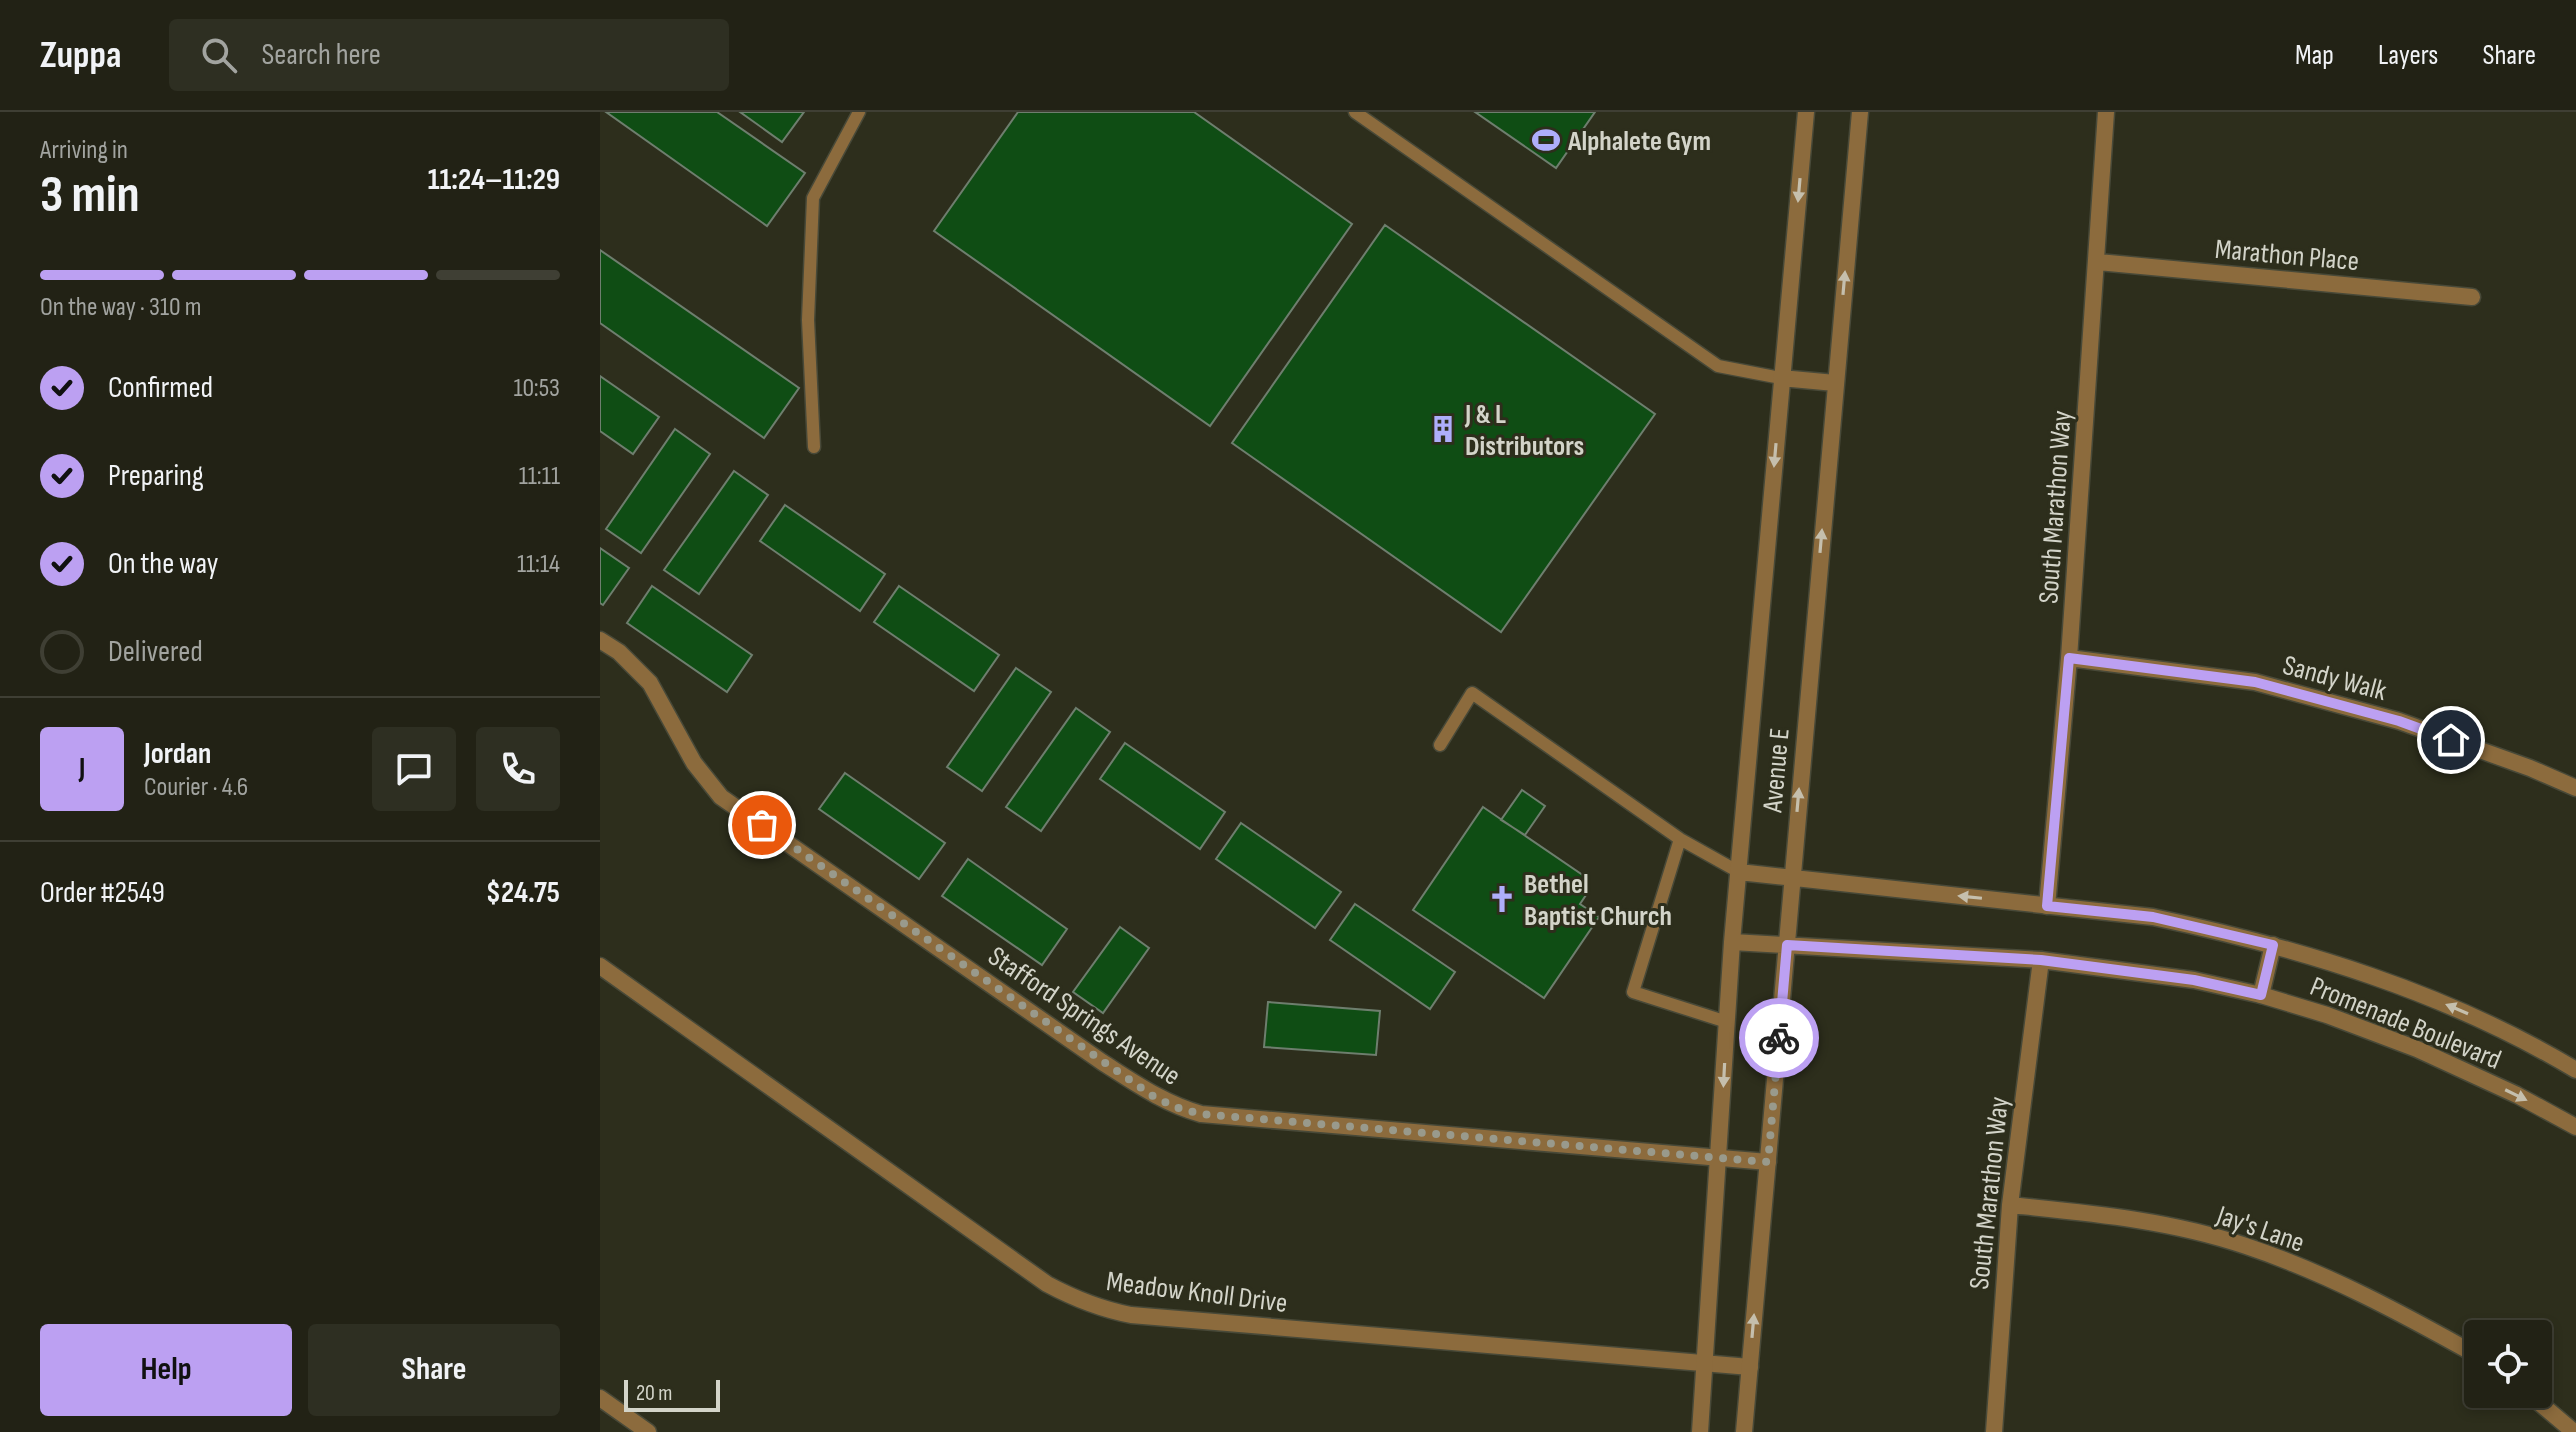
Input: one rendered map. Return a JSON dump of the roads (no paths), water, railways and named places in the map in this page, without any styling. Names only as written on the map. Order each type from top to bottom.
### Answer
[{"type":"street","name":"Avenue E","points":[[1700,1432],[1732,942],[1806,112]]},
{"type":"street","name":"Avenue E","points":[[1744,1432],[1860,112]]},
{"type":"street","name":"South Marathon Way","points":[[2047,906],[2069,658],[2106,112]]},
{"type":"street","name":"Marathon Place","points":[[2098,262],[2472,297]]},
{"type":"street","points":[[1781,378],[1835,383]]},
{"type":"street","name":"Stafford Springs Avenue","points":[[600,640],[619,652],[650,683],[694,763],[721,797],[1089,1053],[1175,1107],[1201,1114],[1768,1162]]},
{"type":"street","name":"Sandy Walk","points":[[2069,658],[2255,682],[2399,721],[2530,768],[2576,788]]},
{"type":"street","name":"Promenade Boulevard","points":[[1739,872],[2153,917],[2273,945],[2346,966],[2420,994],[2499,1027],[2576,1070]]},
{"type":"street","name":"Promenade Boulevard","points":[[1732,942],[2041,960],[2194,980],[2261,995],[2327,1015],[2417,1049],[2517,1095],[2576,1127]]},
{"type":"street","points":[[2261,995],[2273,945]]},
{"type":"street","name":"South Marathon Way","points":[[1994,1432],[2010,1205],[2041,960]]},
{"type":"street","name":"Meadow Knoll Drive","points":[[600,966],[1047,1284],[1105,1310],[1147,1317],[1750,1367]]},
{"type":"street","name":"Jay's Lane","points":[[2010,1205],[2124,1216],[2245,1245],[2372,1297],[2464,1348]]},
{"type":"street","points":[[600,1398],[648,1432]]},
{"type":"street","points":[[2546,1408],[2574,1432]]},
{"type":"lane","points":[[814,447],[808,320],[813,198],[859,112]]},
{"type":"lane","points":[[1355,112],[1718,366],[1781,378]]},
{"type":"lane","points":[[1440,745],[1472,693],[1680,839],[1739,872]]},
{"type":"lane","points":[[1680,839],[1633,992],[1727,1022]]},
{"type":"place","name":"Alphalete Gym","points":[[1546,140]]},
{"type":"place","name":"J & L Distributors","points":[[1443,429]]},
{"type":"place","name":"Bethel Baptist Church","points":[[1502,899]]}]
